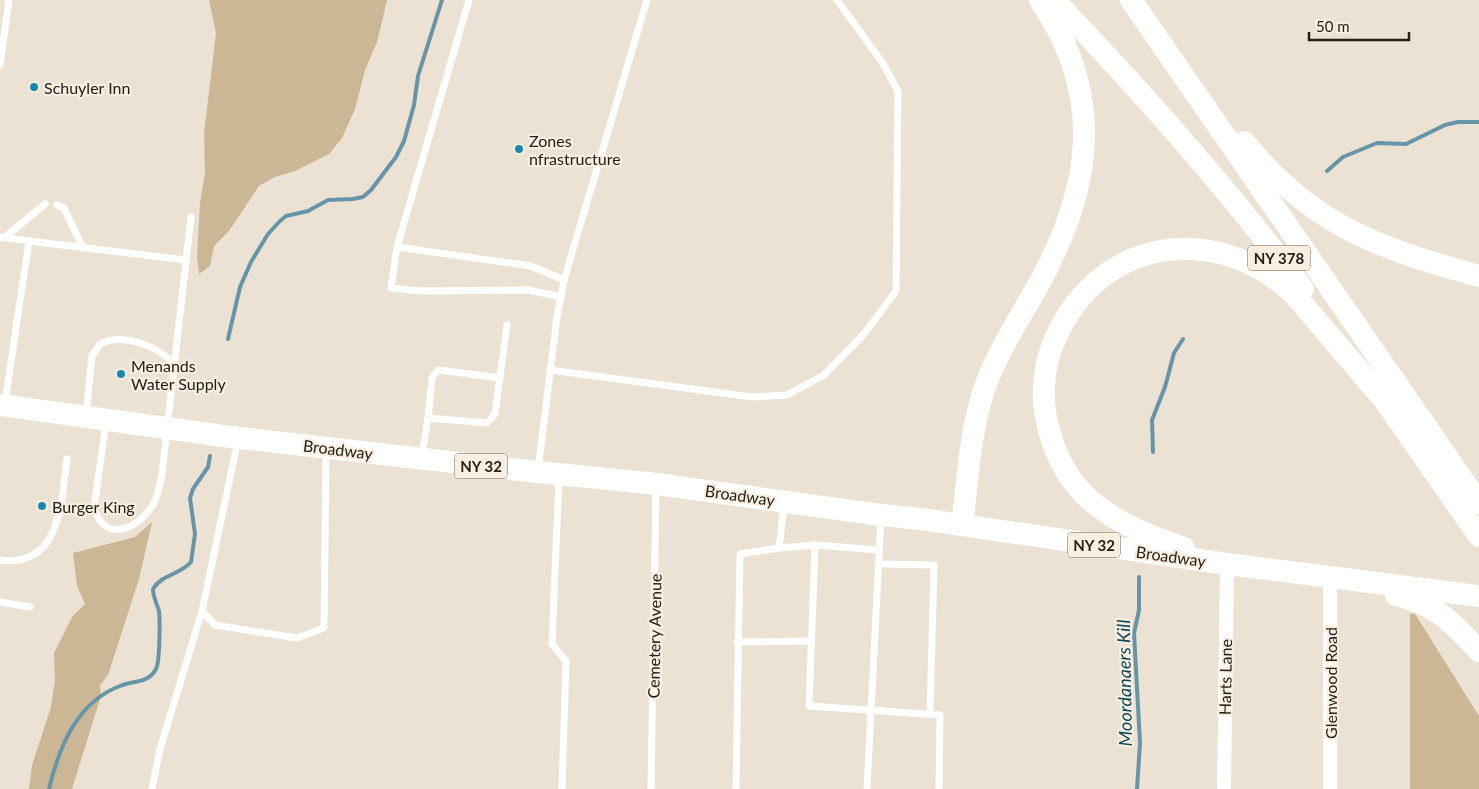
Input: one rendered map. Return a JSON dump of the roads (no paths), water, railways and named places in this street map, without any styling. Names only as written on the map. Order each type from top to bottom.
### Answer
[{"type":"main road","points":[[962,525],[975,431],[986,385],[1005,343],[1060,242],[1082,178],[1086,134],[1081,90],[1068,49],[1040,0]]},
{"type":"main road","name":"NY 378","points":[[1054,0],[1109,57],[1207,169],[1298,282],[1386,402],[1479,536]]},
{"type":"main road","name":"NY 378","points":[[1131,0],[1479,503]]},
{"type":"main road","points":[[1156,37],[1251,151],[1301,199],[1340,226],[1384,248],[1479,276]]},
{"type":"main road","points":[[1227,564],[1142,533],[1106,513],[1089,499],[1075,483],[1054,448],[1044,410],[1046,367],[1060,329],[1070,311],[1093,285],[1123,264],[1159,251],[1197,248],[1234,256],[1266,272],[1294,294],[1386,402]]},
{"type":"main road","name":"Broadway","points":[[2,405],[239,438],[656,484],[881,516],[962,525],[1227,564],[1475,595]]},
{"type":"main road","points":[[1330,576],[1416,600],[1433,607],[1448,619],[1479,651]]},
{"type":"street","name":"Harts Lane","points":[[1224,789],[1227,564]]},
{"type":"street","name":"Glenwood Road","points":[[1330,576],[1330,789]]},
{"type":"lane","points":[[0,66],[9,0]]},
{"type":"lane","points":[[469,0],[398,247],[391,288],[420,291],[528,290],[561,297]]},
{"type":"lane","points":[[562,789],[566,661],[552,644],[548,473],[550,370],[564,280],[647,0]]},
{"type":"lane","points":[[550,370],[752,397],[787,395],[824,375],[864,334],[896,291],[898,91],[882,62],[837,0]]},
{"type":"lane","points":[[2,237],[45,204]]},
{"type":"lane","points":[[57,205],[64,208],[83,248]]},
{"type":"lane","points":[[174,364],[161,352],[146,344],[108,340],[100,344],[92,356],[96,418],[102,464],[93,504],[100,519],[116,530],[133,525],[147,513],[156,500],[162,474],[191,217]]},
{"type":"lane","points":[[2,237],[186,260]]},
{"type":"lane","points":[[2,405],[29,241]]},
{"type":"lane","points":[[398,247],[531,266],[564,280]]},
{"type":"lane","points":[[428,418],[487,423],[495,414],[507,325]]},
{"type":"lane","points":[[422,459],[432,378],[438,370],[500,378]]},
{"type":"lane","points":[[152,789],[160,749],[202,611],[239,438]]},
{"type":"lane","points":[[202,611],[215,625],[296,638],[324,628],[326,448]]},
{"type":"lane","points":[[0,560],[26,560],[36,554],[52,535],[60,508],[67,459]]},
{"type":"lane","name":"Cemetery Avenue","points":[[651,789],[656,484]]},
{"type":"lane","points":[[778,548],[785,502]]},
{"type":"lane","points":[[868,789],[870,710],[881,516]]},
{"type":"lane","points":[[736,789],[737,642],[740,554],[815,545],[879,550]]},
{"type":"lane","points":[[815,545],[809,706],[940,715],[939,789]]},
{"type":"lane","points":[[878,564],[934,565],[930,714]]},
{"type":"lane","points":[[0,602],[30,606]]},
{"type":"lane","points":[[737,642],[811,641]]},
{"type":"waterway","points":[[228,339],[240,287],[251,262],[268,234],[286,216],[308,211],[328,200],[363,197],[371,190],[396,157],[404,141],[414,105],[418,76],[442,0]]},
{"type":"waterway","name":"Moordanaers Kill","points":[[1327,171],[1343,157],[1377,143],[1406,144],[1445,125],[1458,122],[1479,122]]},
{"type":"waterway","name":"Moordanaers Kill","points":[[1153,452],[1152,420],[1165,387],[1174,353],[1183,339]]},
{"type":"waterway","points":[[49,789],[58,757],[72,728],[81,715],[105,693],[125,684],[145,679],[153,674],[156,669],[160,631],[159,611],[153,589],[161,580],[182,570],[191,562],[195,534],[190,498],[193,489],[208,467],[210,456]]},
{"type":"waterway","name":"Moordanaers Kill","points":[[1137,789],[1140,743],[1134,633],[1139,610],[1139,577]]},
{"type":"place","name":"Schuyler Inn","points":[[34,87]]},
{"type":"place","name":"Zones nfrastructure","points":[[519,149]]},
{"type":"place","name":"Menands Water Supply","points":[[121,374]]},
{"type":"place","name":"Burger King","points":[[42,506]]}]
